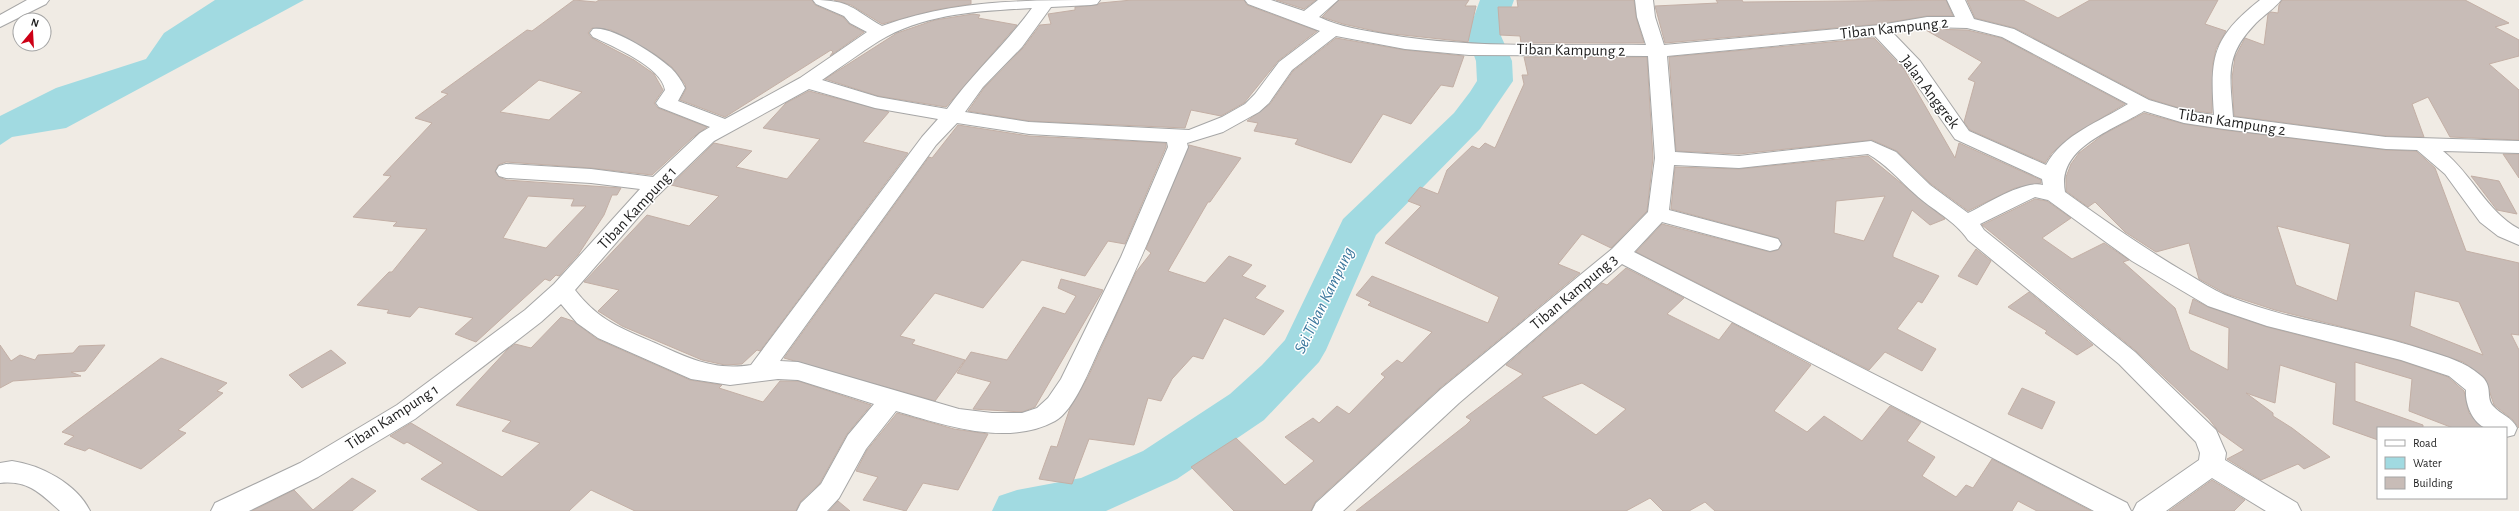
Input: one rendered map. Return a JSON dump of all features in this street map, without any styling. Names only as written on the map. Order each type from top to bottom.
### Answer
[{"type":"street","points":[[4,17],[40,0]]},
{"type":"street","points":[[822,0],[850,12],[856,19],[882,32]]},
{"type":"street","name":"Tiban Kampung 1","points":[[224,511],[309,470],[406,412],[533,316],[562,290],[658,184],[707,137],[807,82],[882,32],[915,18],[954,5],[974,6],[1018,2],[1091,0]]},
{"type":"street","name":"Tiban Kampung 2","points":[[1254,0],[1307,18],[1333,30],[1406,43],[1469,49],[1525,48],[1657,51],[1880,30],[1927,22],[1967,23],[2008,33],[2142,104],[2184,117],[2224,124],[2386,143],[2519,147]]},
{"type":"street","points":[[1307,18],[1329,0]]},
{"type":"street","points":[[1644,0],[1646,16],[1657,51],[1665,158],[1658,214],[1770,244]]},
{"type":"street","points":[[1956,0],[1967,23]]},
{"type":"street","points":[[2224,124],[2221,65],[2224,50],[2238,30],[2272,0]]},
{"type":"street","points":[[760,370],[929,141],[952,116],[976,83],[1016,44],[1046,2]]},
{"type":"street","points":[[807,82],[875,102],[1029,128],[1170,136],[1176,139],[1216,128],[1239,117],[1259,102],[1280,71],[1333,30]]},
{"type":"street","name":"Jalan Anggrek","points":[[1880,30],[1913,65],[1962,135],[2054,185]]},
{"type":"street","points":[[599,33],[628,46],[669,76],[675,88],[674,93],[666,104],[725,126]]},
{"type":"street","points":[[2054,185],[2061,156],[2085,135],[2124,116],[2142,104]]},
{"type":"street","points":[[562,290],[586,318],[610,334],[695,372],[731,376],[760,370],[796,371],[890,401],[972,420],[1010,424],[1032,422],[1048,415],[1071,382],[1132,257],[1178,147],[1176,139]]},
{"type":"street","points":[[2423,144],[2455,173],[2486,216],[2496,225],[2519,238]]},
{"type":"street","points":[[1665,158],[1714,162],[1739,162],[1871,147],[1889,157],[1923,190],[1969,224],[1976,235],[2127,358],[2206,437],[2213,453],[2211,465],[2146,511]]},
{"type":"street","points":[[506,171],[599,177],[658,184]]},
{"type":"street","points":[[1969,224],[1973,219],[2030,191],[2054,185]]},
{"type":"street","points":[[2054,185],[2147,260],[2216,300],[2267,318],[2405,352],[2457,370],[2473,382],[2478,389],[2477,401],[2485,414],[2504,427]]},
{"type":"street","name":"Tiban Kampung 3","points":[[1336,508],[1450,396],[1620,254],[1658,214]]},
{"type":"street","points":[[1620,254],[1791,344],[2118,511]]},
{"type":"street","points":[[810,511],[830,491],[857,442],[890,401]]},
{"type":"street","points":[[2211,465],[2288,511]]},
{"type":"street","points":[[0,473],[24,474],[43,481],[77,511]]},
{"type":"water","points":[[215,0],[304,0],[66,128],[12,137],[0,145],[0,116],[56,88],[146,59],[164,33]]},
{"type":"building","points":[[574,0],[596,2],[599,0],[812,0],[815,5],[843,17],[849,24],[864,32],[830,56],[833,52],[831,50],[725,117],[680,100],[686,89],[685,84],[672,67],[656,55],[611,30],[592,28],[588,33],[592,38],[634,60],[654,74],[663,90],[654,103],[658,108],[707,127],[692,138],[652,175],[591,168],[506,162],[498,165],[495,172],[499,177],[506,180],[621,188],[617,195],[612,195],[604,215],[578,255],[559,276],[556,275],[550,281],[545,279],[476,342],[455,334],[473,318],[419,307],[410,317],[387,313],[389,310],[357,305],[389,272],[392,272],[427,229],[393,226],[397,222],[353,217],[391,176],[383,175],[432,123],[415,118],[448,94],[441,92],[527,30],[532,31]],"holes":[[[539,80],[582,92],[549,120],[500,112]],[[528,196],[574,199],[571,206],[586,206],[546,248],[503,238]]]},
{"type":"building","points":[[834,0],[971,0],[971,4],[935,10],[882,24],[851,5]]},
{"type":"building","points":[[1132,0],[1244,0],[1247,5],[1317,31],[1278,61],[1244,103],[1221,116],[1191,110],[1185,128],[1029,121],[968,111],[984,88],[1023,48],[1040,25],[1051,24],[1048,14],[1075,10],[1075,7]]},
{"type":"building","points":[[1276,0],[1316,0],[1304,9]]},
{"type":"building","points":[[1339,0],[1469,0],[1465,6],[1476,6],[1468,42],[1384,33],[1343,24],[1322,17]]},
{"type":"building","points":[[1517,0],[1634,0],[1636,17],[1644,43],[1521,43],[1520,36],[1500,35],[1498,7],[1518,7]]},
{"type":"building","points":[[1716,0],[1742,0],[1743,2],[1946,0],[1953,16],[1927,16],[1880,24],[1665,43],[1655,6],[1718,3]]},
{"type":"building","points":[[1967,0],[2023,0],[2058,18],[2090,0],[2218,0],[2205,24],[2226,31],[2216,49],[2213,63],[2212,113],[2186,110],[2150,99],[2015,28],[1975,18]]},
{"type":"building","points":[[2282,0],[2465,0],[2509,23],[2495,27],[2519,40],[2519,56],[2489,64],[2519,90],[2519,140],[2450,137],[2428,97],[2412,104],[2424,137],[2386,136],[2234,116],[2232,78],[2235,57],[2245,38],[2264,45],[2268,14],[2271,12],[2278,13],[2279,5]]},
{"type":"building","points":[[973,14],[980,15],[978,18],[1017,25],[946,107],[878,96],[825,79],[897,33],[935,20]]},
{"type":"building","points":[[1924,29],[1967,30],[2001,38],[2125,104],[2071,136],[2052,153],[2045,163],[1970,130],[1964,122],[1975,82],[1968,79],[1982,62]]},
{"type":"building","points":[[1336,38],[1405,50],[1464,56],[1453,87],[1441,85],[1411,124],[1383,114],[1351,163],[1295,144],[1298,139],[1254,131],[1258,123],[1247,121],[1270,104],[1293,71]]},
{"type":"building","points":[[1874,38],[1904,69],[1955,158],[1959,143],[2041,180],[2041,183],[2015,188],[1968,211],[1931,184],[1897,151],[1872,140],[1739,154],[1676,151],[1669,57]]},
{"type":"building","points":[[1524,57],[1647,57],[1653,158],[1647,211],[1611,248],[1582,234],[1558,264],[1580,273],[1440,388],[1315,502],[1311,511],[1234,511],[1191,467],[1236,438],[1285,485],[1314,461],[1285,437],[1313,418],[1319,423],[1337,406],[1349,414],[1385,377],[1381,374],[1397,360],[1402,363],[1432,332],[1368,305],[1371,302],[1356,295],[1372,276],[1488,323],[1499,297],[1385,243],[1421,206],[1408,201],[1420,187],[1438,194],[1447,170],[1472,146],[1479,149],[1485,143],[1495,148],[1524,84],[1522,75],[1528,75]]},
{"type":"building","points":[[809,91],[889,112],[863,142],[908,153],[760,351],[757,350],[742,364],[725,365],[702,360],[622,326],[598,311],[619,290],[584,282],[647,215],[689,226],[719,196],[671,185],[714,143],[752,151],[736,167],[787,179],[820,139],[763,128],[786,103]]},
{"type":"building","points":[[2144,113],[2184,124],[2224,130],[2386,150],[2416,151],[2435,168],[2466,251],[2519,263],[2519,335],[2511,334],[2519,350],[2519,428],[2513,420],[2494,405],[2485,378],[2463,362],[2403,342],[2275,310],[2226,294],[2199,279],[2189,243],[2156,252],[2125,232],[2095,202],[2088,207],[2066,191],[2066,177],[2071,164],[2079,153],[2104,134]],"holes":[[[2277,226],[2350,244],[2337,301],[2296,285]],[[2415,291],[2459,302],[2483,355],[2410,326]]]},
{"type":"building","points":[[958,125],[1029,136],[1166,143],[1166,147],[1125,244],[1108,241],[1085,276],[1022,260],[983,308],[935,293],[900,336],[915,340],[912,344],[965,360],[935,401],[784,358],[929,157],[932,158]]},
{"type":"building","points":[[1189,145],[1241,158],[1210,202],[1208,202],[1168,271],[1205,283],[1229,256],[1252,265],[1242,276],[1266,286],[1255,298],[1284,311],[1264,335],[1224,318],[1203,359],[1193,356],[1172,379],[1161,401],[1148,398],[1134,445],[1089,439],[1072,484],[1039,479],[1051,446],[1057,447],[1070,408],[1088,377],[1136,272],[1151,253],[1146,249]]},
{"type":"building","points":[[2503,154],[2519,154],[2519,178]]},
{"type":"building","points":[[1868,156],[1945,219],[1930,225],[1912,210],[1893,254],[1893,257],[1939,276],[1922,303],[1918,301],[1897,329],[1936,349],[1922,371],[1885,352],[1869,370],[1636,252],[1662,224],[1770,252],[1778,250],[1782,245],[1778,238],[1671,209],[1675,167],[1739,169]],"holes":[[[1885,196],[1864,241],[1834,233],[1836,201]]]},
{"type":"building","points":[[2471,176],[2499,181],[2517,214],[2497,210]]},
{"type":"building","points":[[2035,199],[2047,201],[2071,218],[2042,238],[2072,259],[2104,243],[2129,260],[2123,262],[2175,308],[2190,350],[2228,370],[2229,328],[2189,313],[2193,299],[2208,307],[2267,327],[2401,361],[2448,377],[2464,391],[2469,413],[2482,427],[2450,427],[2409,411],[2412,379],[2355,362],[2355,401],[2423,425],[2423,427],[2377,427],[2377,440],[2333,424],[2336,383],[2280,365],[2275,403],[2246,393],[2273,413],[2273,416],[2292,428],[2330,457],[2304,469],[2298,464],[2261,480],[2227,459],[2244,450],[2219,432],[2209,419],[2136,351],[1982,225]]},
{"type":"building","points":[[1976,249],[1991,261],[1977,285],[1958,276]]},
{"type":"building","points":[[1626,268],[1684,298],[1667,314],[1719,340],[1732,323],[1811,365],[1774,411],[1807,432],[1824,416],[1862,441],[1890,406],[1921,422],[1907,441],[1935,457],[1922,476],[1956,497],[1966,485],[1973,488],[1992,459],[2091,511],[2037,511],[2018,501],[2012,511],[1715,511],[1705,502],[1689,511],[1663,511],[1650,498],[1626,511],[1356,511],[1466,425],[1471,420],[1466,417],[1523,374],[1506,365],[1602,283],[1607,285]],"holes":[[[1582,383],[1626,409],[1596,435],[1542,397]]]},
{"type":"building","points":[[1061,279],[1103,290],[1035,407],[1022,412],[973,409],[991,382],[957,373],[971,352],[1007,360],[1043,307],[1065,314],[1076,296],[1058,288]]},
{"type":"building","points":[[2029,292],[2093,345],[2077,355],[2045,333],[2047,331],[2008,307]]},
{"type":"building","points":[[561,317],[573,321],[597,339],[690,380],[722,385],[719,388],[763,402],[780,381],[798,381],[871,405],[847,434],[820,483],[800,502],[796,511],[635,511],[591,490],[569,511],[479,511],[421,479],[443,463],[407,442],[404,444],[390,436],[411,423],[502,477],[540,443],[502,431],[511,421],[456,405],[508,349],[515,344],[531,348]]},
{"type":"building","points":[[0,345],[11,361],[20,355],[35,360],[38,355],[73,353],[79,346],[105,345],[85,371],[71,372],[81,376],[13,381],[0,388]]},
{"type":"building","points":[[331,350],[346,363],[302,388],[289,375]]},
{"type":"building","points":[[161,358],[227,383],[217,391],[223,393],[178,430],[186,433],[141,469],[89,448],[85,451],[64,444],[74,436],[62,432]]},
{"type":"building","points":[[2022,388],[2055,402],[2042,429],[2008,414]]},
{"type":"building","points":[[897,413],[954,429],[988,434],[958,490],[923,483],[906,511],[863,500],[878,477],[856,471],[867,450]]},
{"type":"building","points":[[352,478],[376,491],[352,511],[252,511],[294,490],[313,510]]},
{"type":"building","points":[[2212,480],[2245,500],[2234,511],[2169,511]]},
{"type":"building","points":[[838,501],[850,511],[829,511]]},
{"type":"waterway","name":"Sei.Tiban Kampung","points":[[1017,511],[1088,497],[1160,465],[1247,407],[1278,377],[1303,350],[1336,281],[1358,229],[1467,121],[1486,96],[1495,81],[1494,61],[1484,36],[1497,0]]}]
